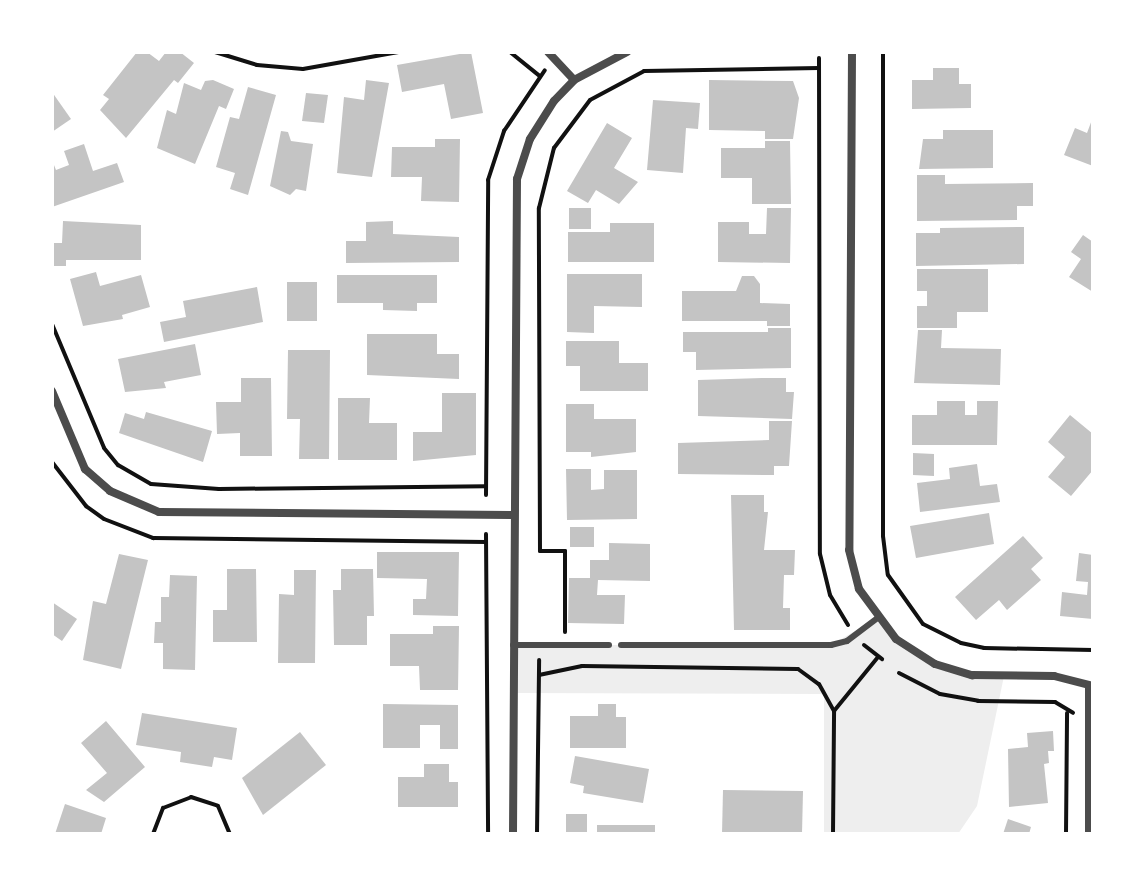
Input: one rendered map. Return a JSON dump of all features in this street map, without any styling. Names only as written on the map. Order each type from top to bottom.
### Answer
[{"type":"street","points":[[548,52],[574,80]]},
{"type":"street","points":[[513,834],[512,515],[517,179],[530,139],[574,80],[627,52]]},
{"type":"street","points":[[852,52],[849,550],[859,589],[877,618],[907,648],[953,670],[1054,676],[1091,686],[1089,834]]},
{"type":"street","points":[[52,391],[85,469],[110,491],[159,512],[512,515]]},
{"type":"lane","points":[[621,645],[831,645],[847,641],[877,618]]},
{"type":"lane","points":[[513,645],[609,645]]},
{"type":"path","points":[[215,52],[257,65],[303,69],[398,52]]},
{"type":"path","points":[[510,52],[540,76]]},
{"type":"path","points":[[883,52],[883,536],[888,575],[908,608],[950,639],[984,648],[1093,650]]},
{"type":"path","points":[[819,58],[820,554],[830,595],[849,627]]},
{"type":"path","points":[[552,632],[565,632],[565,551],[540,551],[539,208],[554,148],[590,100],[644,71],[819,68]]},
{"type":"path","points":[[486,495],[488,180],[504,131],[545,70]]},
{"type":"path","points":[[52,324],[104,448],[118,465],[151,484],[219,489],[486,486]]},
{"type":"path","points":[[52,462],[70,489],[95,512],[153,538],[486,542]]},
{"type":"path","points":[[486,534],[488,834]]},
{"type":"path","points":[[834,711],[880,658],[863,643]]},
{"type":"path","points":[[537,834],[539,655]]},
{"type":"path","points":[[539,675],[582,666],[788,667],[819,684],[834,711],[833,834]]},
{"type":"path","points":[[899,673],[940,694],[978,701],[1055,702],[1067,713],[1079,714]]},
{"type":"path","points":[[1066,834],[1067,713]]},
{"type":"path","points":[[153,834],[163,808],[191,797],[218,806],[230,834]]},
{"type":"shaded area","points":[[877,618],[896,639],[953,670],[1004,676],[977,806],[958,834],[824,834],[824,694],[513,693],[513,645],[831,645]]},
{"type":"building","points":[[137,52],[147,52],[159,61],[166,52],[180,52],[194,63],[178,83],[174,80],[126,138],[100,110],[109,99],[103,95]]},
{"type":"building","points":[[471,52],[483,113],[451,119],[444,84],[402,92],[397,65]]},
{"type":"building","points":[[933,68],[959,68],[959,84],[971,84],[971,108],[912,109],[912,80],[933,80]]},
{"type":"building","points":[[213,80],[234,89],[226,109],[219,106],[195,164],[157,148],[167,110],[176,114],[184,83],[201,90],[205,81]]},
{"type":"building","points":[[366,80],[389,83],[372,177],[337,173],[344,97],[364,100]]},
{"type":"building","points":[[709,80],[793,81],[799,98],[793,139],[765,139],[765,131],[709,130]]},
{"type":"building","points":[[248,87],[276,95],[248,195],[230,189],[235,173],[216,167],[230,117],[239,119]]},
{"type":"building","points":[[52,92],[71,119],[52,132]]},
{"type":"building","points":[[306,93],[328,95],[324,123],[302,121]]},
{"type":"building","points":[[653,100],[700,103],[698,129],[686,128],[683,173],[647,170]]},
{"type":"building","points":[[1093,117],[1093,166],[1064,155],[1075,128],[1087,133]]},
{"type":"building","points":[[607,123],[632,138],[614,168],[638,182],[619,204],[596,190],[588,203],[567,191]]},
{"type":"building","points":[[943,130],[993,130],[993,168],[919,169],[923,139],[943,139]]},
{"type":"building","points":[[281,131],[288,132],[291,141],[313,144],[306,191],[296,189],[290,195],[270,186]]},
{"type":"building","points":[[435,139],[460,139],[459,202],[421,201],[422,177],[391,177],[392,147],[435,147]]},
{"type":"building","points":[[765,141],[790,141],[791,204],[752,204],[752,178],[721,178],[721,148],[765,148]]},
{"type":"building","points":[[84,144],[93,171],[117,163],[124,182],[52,207],[52,160],[56,170],[69,165],[64,151]]},
{"type":"building","points":[[917,175],[945,175],[945,184],[1033,183],[1033,206],[1017,206],[1017,220],[917,221]]},
{"type":"building","points":[[569,208],[591,208],[591,229],[569,229]]},
{"type":"building","points":[[767,208],[791,208],[790,263],[718,262],[718,222],[749,222],[749,234],[766,234]]},
{"type":"building","points":[[63,221],[141,225],[141,260],[66,260],[66,266],[52,266],[52,243],[62,243]]},
{"type":"building","points":[[393,221],[393,234],[459,237],[459,262],[346,263],[346,241],[366,241],[366,222]]},
{"type":"building","points":[[610,223],[654,223],[654,262],[568,262],[568,232],[610,232]]},
{"type":"building","points":[[1024,227],[1024,264],[916,266],[916,233],[940,233],[940,228]]},
{"type":"building","points":[[1083,235],[1093,242],[1093,292],[1069,277],[1081,259],[1071,252]]},
{"type":"building","points":[[917,269],[988,269],[988,312],[957,312],[957,328],[917,328],[917,306],[927,306],[927,291],[917,291]]},
{"type":"building","points":[[96,272],[100,286],[141,275],[150,307],[122,315],[123,319],[83,326],[70,279]]},
{"type":"building","points":[[567,274],[642,274],[642,307],[594,306],[594,333],[567,332]]},
{"type":"building","points":[[337,275],[437,275],[437,303],[417,303],[417,311],[383,310],[383,303],[337,303]]},
{"type":"building","points":[[742,276],[754,276],[760,284],[760,303],[790,304],[790,326],[767,326],[767,321],[682,321],[682,291],[736,291]]},
{"type":"building","points":[[287,282],[317,282],[317,321],[287,321]]},
{"type":"building","points":[[257,287],[263,322],[164,342],[160,322],[186,317],[183,301]]},
{"type":"building","points":[[768,328],[791,328],[791,368],[696,370],[696,352],[683,352],[683,332],[768,332]]},
{"type":"building","points":[[918,330],[942,330],[941,348],[1001,349],[1000,385],[914,383]]},
{"type":"building","points":[[367,334],[437,334],[437,354],[459,354],[459,379],[367,375]]},
{"type":"building","points":[[566,341],[619,341],[619,363],[648,363],[648,391],[580,391],[580,366],[566,366]]},
{"type":"building","points":[[195,344],[201,375],[164,382],[166,388],[125,392],[118,359]]},
{"type":"building","points":[[288,350],[330,350],[329,459],[299,459],[300,419],[287,419]]},
{"type":"building","points":[[241,378],[271,378],[272,456],[240,456],[240,433],[217,434],[216,402],[241,402]]},
{"type":"building","points":[[786,378],[786,392],[794,392],[792,419],[698,416],[698,380]]},
{"type":"building","points":[[442,393],[476,393],[476,455],[413,461],[413,432],[442,432]]},
{"type":"building","points":[[338,398],[370,398],[369,423],[397,423],[397,460],[338,460]]},
{"type":"building","points":[[937,401],[965,401],[965,415],[977,415],[977,401],[998,401],[997,445],[912,445],[912,415],[937,415]]},
{"type":"building","points":[[566,404],[594,404],[594,419],[636,419],[636,452],[591,457],[591,452],[566,452]]},
{"type":"building","points":[[146,412],[212,431],[203,462],[119,433],[125,413],[144,419]]},
{"type":"building","points":[[1070,415],[1093,434],[1093,470],[1071,496],[1048,477],[1065,457],[1048,442]]},
{"type":"building","points":[[769,421],[792,421],[789,466],[774,466],[774,475],[678,474],[678,443],[769,440]]},
{"type":"building","points":[[913,453],[934,454],[934,476],[913,475]]},
{"type":"building","points":[[977,464],[980,486],[997,484],[1000,502],[920,512],[917,483],[950,479],[949,468]]},
{"type":"building","points":[[566,469],[591,469],[591,490],[604,489],[604,470],[637,470],[637,519],[567,520]]},
{"type":"building","points":[[731,495],[764,495],[764,512],[768,512],[764,550],[795,550],[794,575],[784,575],[783,608],[790,608],[790,630],[734,630]]},
{"type":"building","points":[[989,513],[994,544],[916,558],[910,526]]},
{"type":"building","points":[[570,527],[594,527],[594,547],[570,547]]},
{"type":"building","points":[[1023,536],[1043,558],[1031,569],[1041,580],[1007,610],[999,600],[976,620],[955,597]]},
{"type":"building","points":[[609,543],[650,544],[650,581],[598,580],[597,595],[625,595],[624,624],[568,623],[569,578],[590,578],[590,560],[609,560]]},
{"type":"building","points":[[377,552],[459,552],[458,616],[413,615],[413,599],[426,599],[427,579],[377,578]]},
{"type":"building","points":[[1079,553],[1093,555],[1093,619],[1060,616],[1062,592],[1087,595],[1088,582],[1076,581]]},
{"type":"building","points":[[119,554],[148,560],[121,669],[83,660],[93,601],[106,604]]},
{"type":"building","points":[[227,569],[256,569],[257,642],[213,642],[213,610],[227,610]]},
{"type":"building","points":[[341,569],[373,569],[374,616],[367,616],[367,645],[334,645],[333,590],[341,590]]},
{"type":"building","points":[[294,570],[316,570],[315,663],[278,663],[279,594],[294,595]]},
{"type":"building","points":[[170,575],[197,576],[195,670],[163,669],[163,643],[154,643],[155,622],[161,622],[161,597],[169,597]]},
{"type":"building","points":[[52,602],[77,619],[62,641],[52,634]]},
{"type":"building","points":[[433,626],[459,626],[458,690],[420,690],[419,666],[390,666],[390,634],[433,634]]},
{"type":"building","points":[[383,704],[458,705],[458,749],[440,749],[440,725],[420,725],[420,748],[383,748]]},
{"type":"building","points":[[598,704],[616,704],[616,717],[626,717],[626,748],[570,748],[570,716],[598,716]]},
{"type":"building","points":[[142,713],[237,728],[232,760],[214,757],[212,767],[180,762],[181,752],[136,745]]},
{"type":"building","points":[[106,721],[145,767],[104,802],[86,790],[107,773],[81,743]]},
{"type":"building","points":[[1053,731],[1054,751],[1048,751],[1049,763],[1044,764],[1048,803],[1009,807],[1008,749],[1028,747],[1027,733]]},
{"type":"building","points":[[300,732],[326,765],[263,815],[242,778]]},
{"type":"building","points":[[575,756],[649,769],[643,803],[583,793],[584,786],[570,783]]},
{"type":"building","points":[[424,764],[449,764],[449,782],[458,782],[458,807],[398,807],[398,777],[424,777]]},
{"type":"building","points":[[723,790],[803,791],[802,834],[722,834]]},
{"type":"building","points":[[65,804],[106,818],[101,834],[55,834]]},
{"type":"building","points":[[566,814],[587,814],[587,832],[566,832]]},
{"type":"building","points":[[1008,819],[1031,827],[1029,834],[1003,834]]},
{"type":"building","points":[[597,825],[655,825],[655,834],[597,834]]}]
